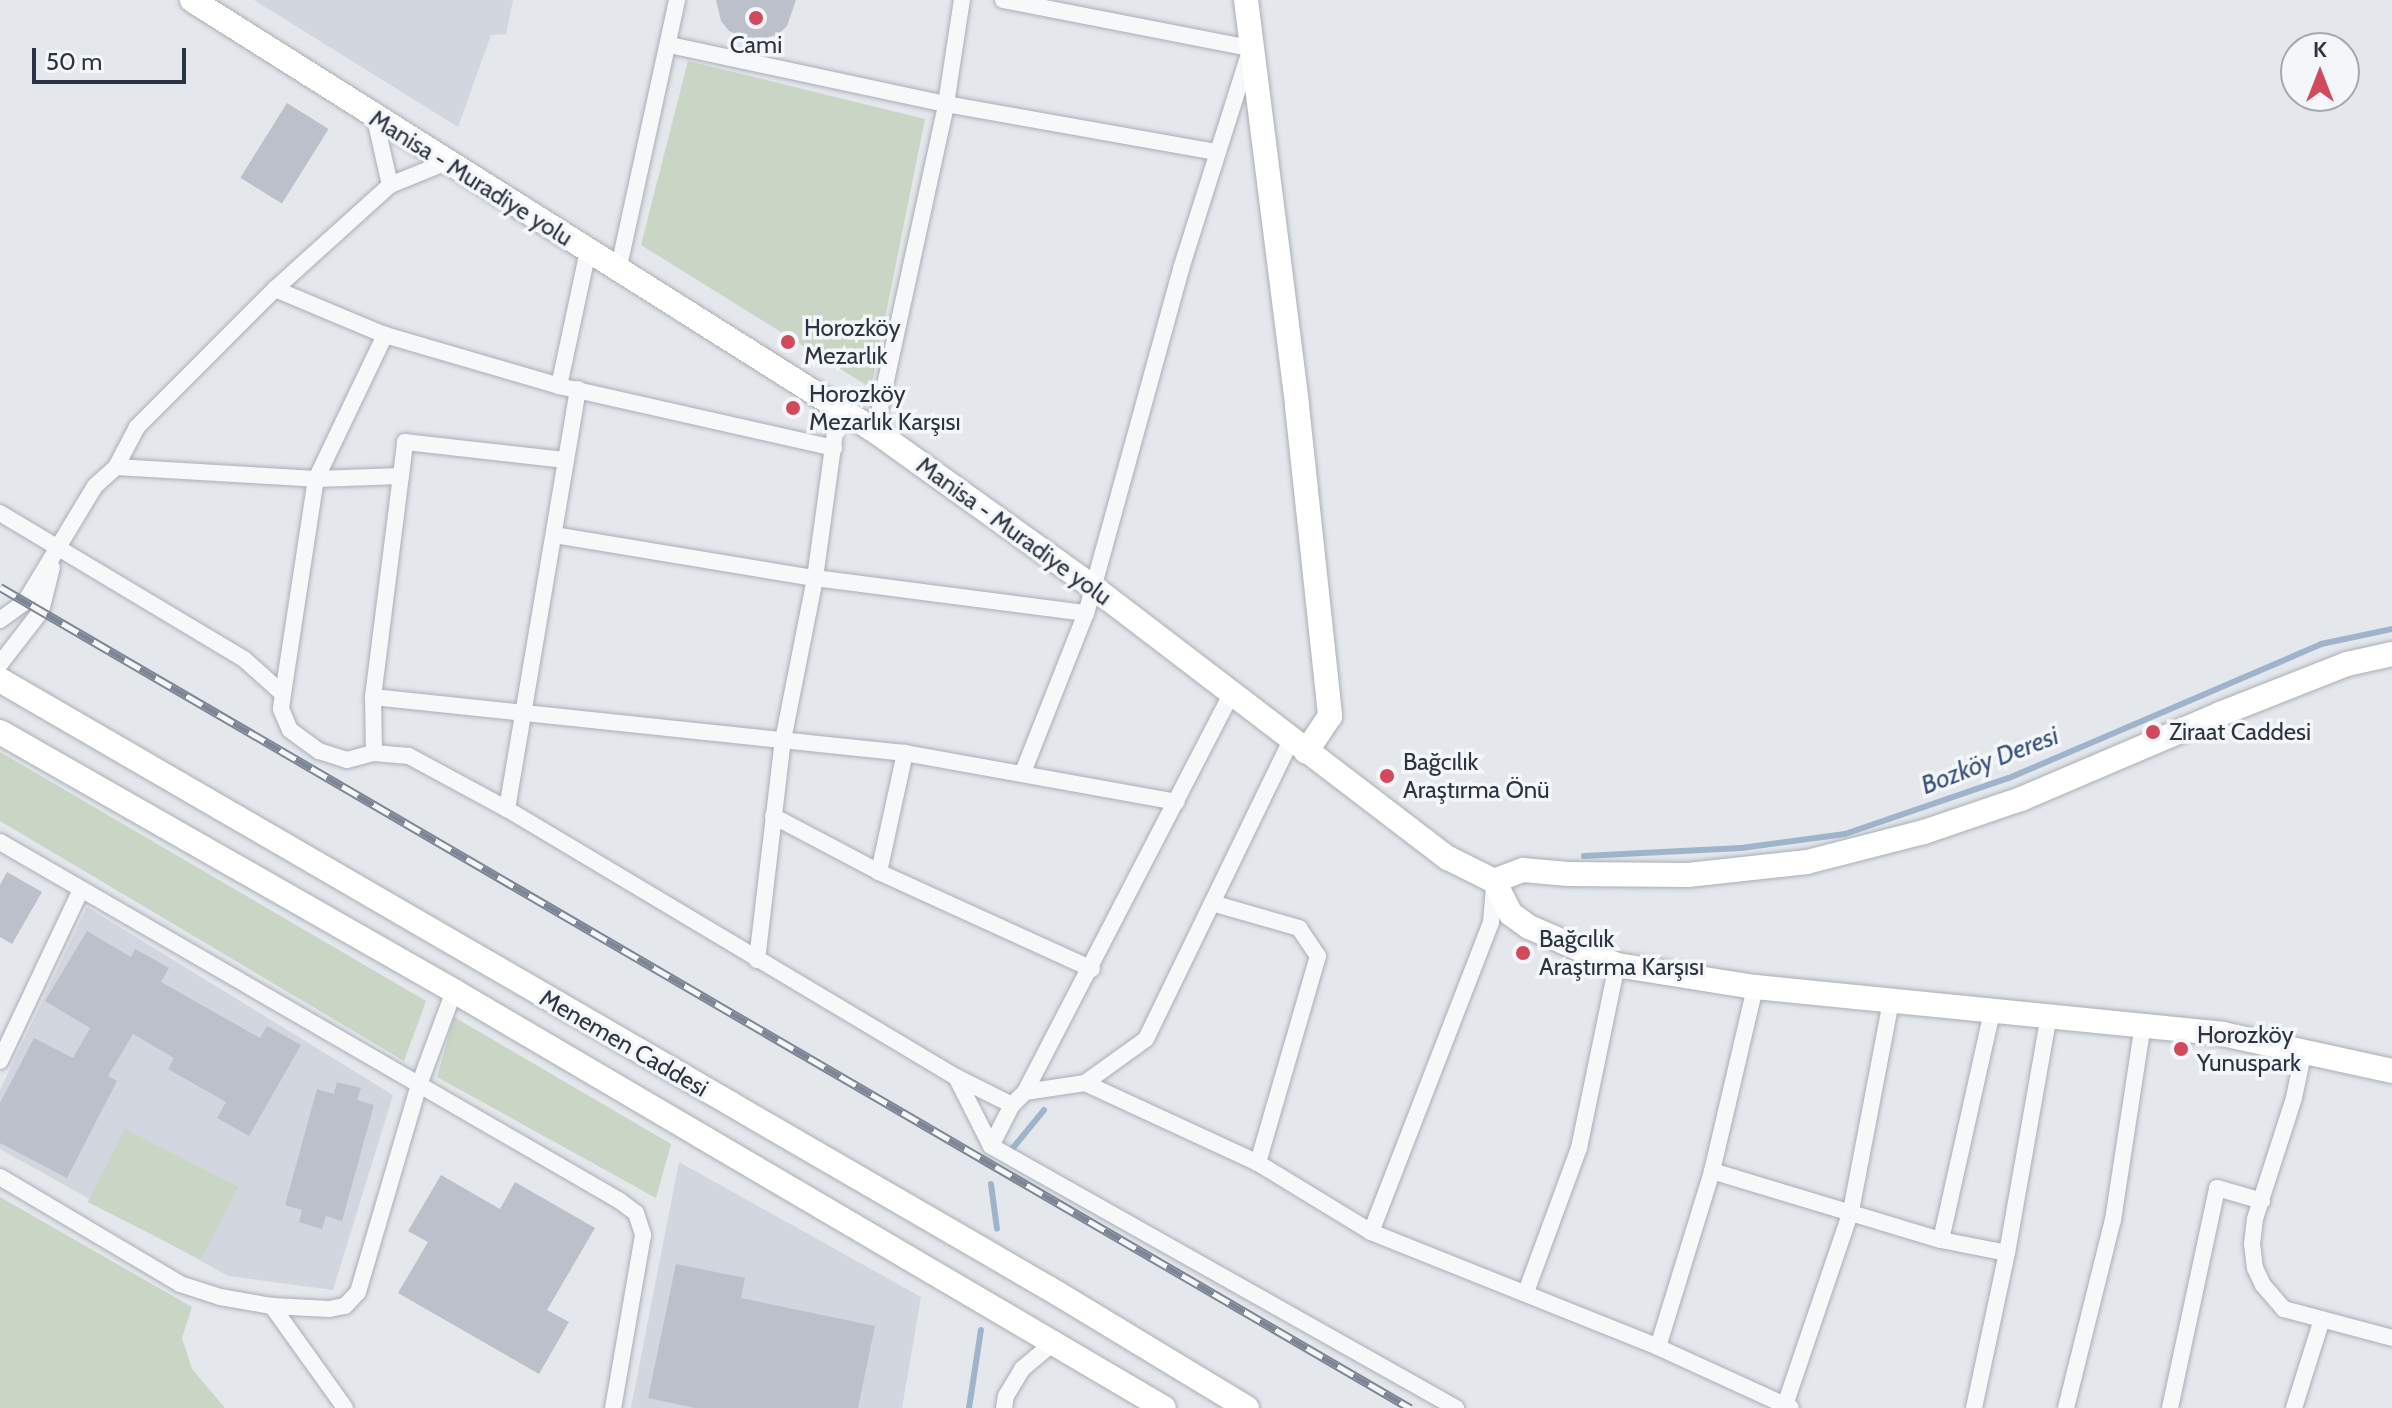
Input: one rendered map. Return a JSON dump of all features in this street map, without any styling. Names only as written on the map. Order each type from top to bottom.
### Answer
[{"type":"main road","points":[[1246,0],[1297,406],[1330,716],[1298,746]]},
{"type":"main road","name":"Manisa - Muradiye yolu","points":[[202,3],[375,119],[875,431],[1093,587],[1448,858],[1494,881]]},
{"type":"main road","points":[[2392,654],[2347,664],[2021,799],[1924,832],[1807,862],[1688,875],[1568,874],[1523,870],[1494,881],[1511,914],[1529,927],[1617,965],[1755,987],[1993,1008],[2223,1034],[2392,1071]]},
{"type":"main road","name":"Menemen Caddesi","points":[[0,680],[1057,1293],[1247,1408]]},
{"type":"main road","name":"Menemen Caddesi","points":[[0,732],[454,991],[1164,1408]]},
{"type":"street","points":[[618,271],[670,45],[677,0]]},
{"type":"street","points":[[875,431],[946,104],[962,0]]},
{"type":"street","points":[[1003,0],[1251,48],[1216,152],[1086,613],[1023,772]]},
{"type":"street","points":[[670,45],[946,104],[1216,152]]},
{"type":"street","points":[[375,119],[390,185]]},
{"type":"street","points":[[0,620],[25,602],[95,486],[116,467],[137,427],[275,289],[390,185],[447,162]]},
{"type":"street","points":[[559,386],[588,251]]},
{"type":"street","points":[[275,289],[385,335],[559,386],[834,448]]},
{"type":"street","points":[[385,335],[316,479],[281,709],[290,730],[319,751],[347,760],[374,753],[409,756],[507,809],[956,1077],[1012,1105]]},
{"type":"street","points":[[507,809],[578,389]]},
{"type":"street","points":[[757,960],[783,740],[815,578],[838,409]]},
{"type":"street","points":[[374,753],[373,697],[405,442],[566,460]]},
{"type":"street","points":[[116,467],[316,479],[401,476]]},
{"type":"street","points":[[0,513],[56,550],[244,659],[283,694]]},
{"type":"street","points":[[554,535],[815,578],[1086,613]]},
{"type":"street","points":[[0,664],[41,611],[56,550]]},
{"type":"street","points":[[991,1146],[1012,1105],[1025,1092],[1092,969],[1231,694]]},
{"type":"street","points":[[373,697],[522,710],[905,753],[1177,802]]},
{"type":"street","points":[[1025,1092],[1085,1083],[1146,1039],[1212,903],[1298,746]]},
{"type":"street","points":[[879,872],[905,753]]},
{"type":"street","points":[[773,816],[879,872],[1092,969]]},
{"type":"street","points":[[0,842],[636,1213],[643,1235],[613,1408]]},
{"type":"street","points":[[1371,1232],[1491,922],[1494,881]]},
{"type":"street","points":[[0,1061],[81,890]]},
{"type":"street","points":[[1212,903],[1299,928],[1318,956],[1258,1163]]},
{"type":"street","points":[[1526,1292],[1579,1148],[1617,965]]},
{"type":"street","points":[[1658,1347],[1712,1171],[1755,987]]},
{"type":"street","points":[[0,1177],[180,1284],[220,1297],[272,1306],[329,1309],[345,1306],[358,1292],[419,1085],[454,991]]},
{"type":"street","points":[[1085,1083],[1258,1163],[1371,1232],[1658,1347],[1786,1407],[1851,1211],[1891,1001]]},
{"type":"street","points":[[1941,1240],[1993,1008]]},
{"type":"street","points":[[1974,1408],[2007,1253],[2049,1014]]},
{"type":"street","points":[[2066,1408],[2113,1220],[2143,1024]]},
{"type":"street","points":[[2304,1050],[2294,1098],[2252,1244],[2263,1285],[2284,1309],[2392,1338]]},
{"type":"street","points":[[956,1077],[991,1146],[1456,1408]]},
{"type":"street","points":[[1712,1171],[1941,1240],[2007,1253]]},
{"type":"street","points":[[2170,1408],[2217,1188],[2262,1201]]},
{"type":"street","points":[[272,1306],[345,1408]]},
{"type":"street","points":[[2294,1408],[2322,1319]]},
{"type":"street","points":[[1004,1408],[1006,1396],[1022,1369],[1053,1343]]},
{"type":"shaded area","points":[[254,0],[513,0],[506,34],[491,35],[458,127]]},
{"type":"shaded area","points":[[87,907],[393,1095],[333,1290],[228,1276],[0,1149],[0,1090]]},
{"type":"shaded area","points":[[679,1162],[921,1297],[902,1408],[631,1408]]},
{"type":"green space","points":[[688,61],[925,119],[871,388],[641,245]]},
{"type":"green space","points":[[0,752],[426,1001],[404,1061],[0,821]]},
{"type":"green space","points":[[454,1017],[671,1144],[656,1198],[437,1077]]},
{"type":"green space","points":[[125,1129],[238,1187],[201,1260],[88,1202]]},
{"type":"green space","points":[[0,1197],[192,1307],[182,1338],[192,1369],[225,1408],[0,1408]]},
{"type":"building","name":"Cami","points":[[716,0],[796,0],[787,26],[777,35],[752,41],[729,31],[721,21]]},
{"type":"building","points":[[287,103],[329,129],[282,204],[240,178]]},
{"type":"building","points":[[7,872],[42,892],[12,944],[0,937],[0,885]]},
{"type":"building","points":[[87,931],[131,957],[135,949],[169,968],[161,982],[260,1038],[267,1026],[301,1045],[249,1136],[217,1118],[226,1102],[168,1069],[174,1058],[133,1034],[108,1076],[117,1081],[67,1178],[0,1143],[0,1103],[34,1038],[73,1058],[90,1028],[45,1001]]},
{"type":"building","points":[[337,1082],[361,1088],[357,1100],[374,1105],[342,1221],[326,1216],[322,1229],[299,1222],[302,1210],[285,1205],[317,1089],[334,1094]]},
{"type":"building","points":[[441,1175],[500,1209],[515,1182],[595,1228],[547,1310],[569,1322],[539,1374],[398,1293],[428,1242],[408,1231]]},
{"type":"building","points":[[676,1264],[745,1278],[741,1298],[875,1326],[858,1408],[695,1408],[648,1398]]},
{"type":"waterway","name":"Bozköy Deresi","points":[[1584,856],[1741,848],[1845,834],[2009,778],[2321,644],[2392,629]]},
{"type":"waterway","name":"Bozköy Deresi","points":[[1013,1148],[1044,1110]]},
{"type":"waterway","name":"Bozköy Deresi","points":[[991,1184],[997,1229]]},
{"type":"waterway","name":"Bozköy Deresi","points":[[969,1408],[981,1330]]},
{"type":"railway","points":[[0,587],[1410,1408]]},
{"type":"place","name":"Cami","points":[[756,18]]},
{"type":"place","name":"Horozköy Mezarlık","points":[[788,342]]},
{"type":"place","name":"Horozköy Mezarlık Karşısı","points":[[793,408]]},
{"type":"place","name":"Ziraat Caddesi","points":[[2153,732]]},
{"type":"place","name":"Bağcılık Araştırma Önü","points":[[1387,776]]},
{"type":"place","name":"Bağcılık Araştırma Karşısı","points":[[1523,953]]},
{"type":"place","name":"Horozköy Yunuspark","points":[[2181,1049]]}]
